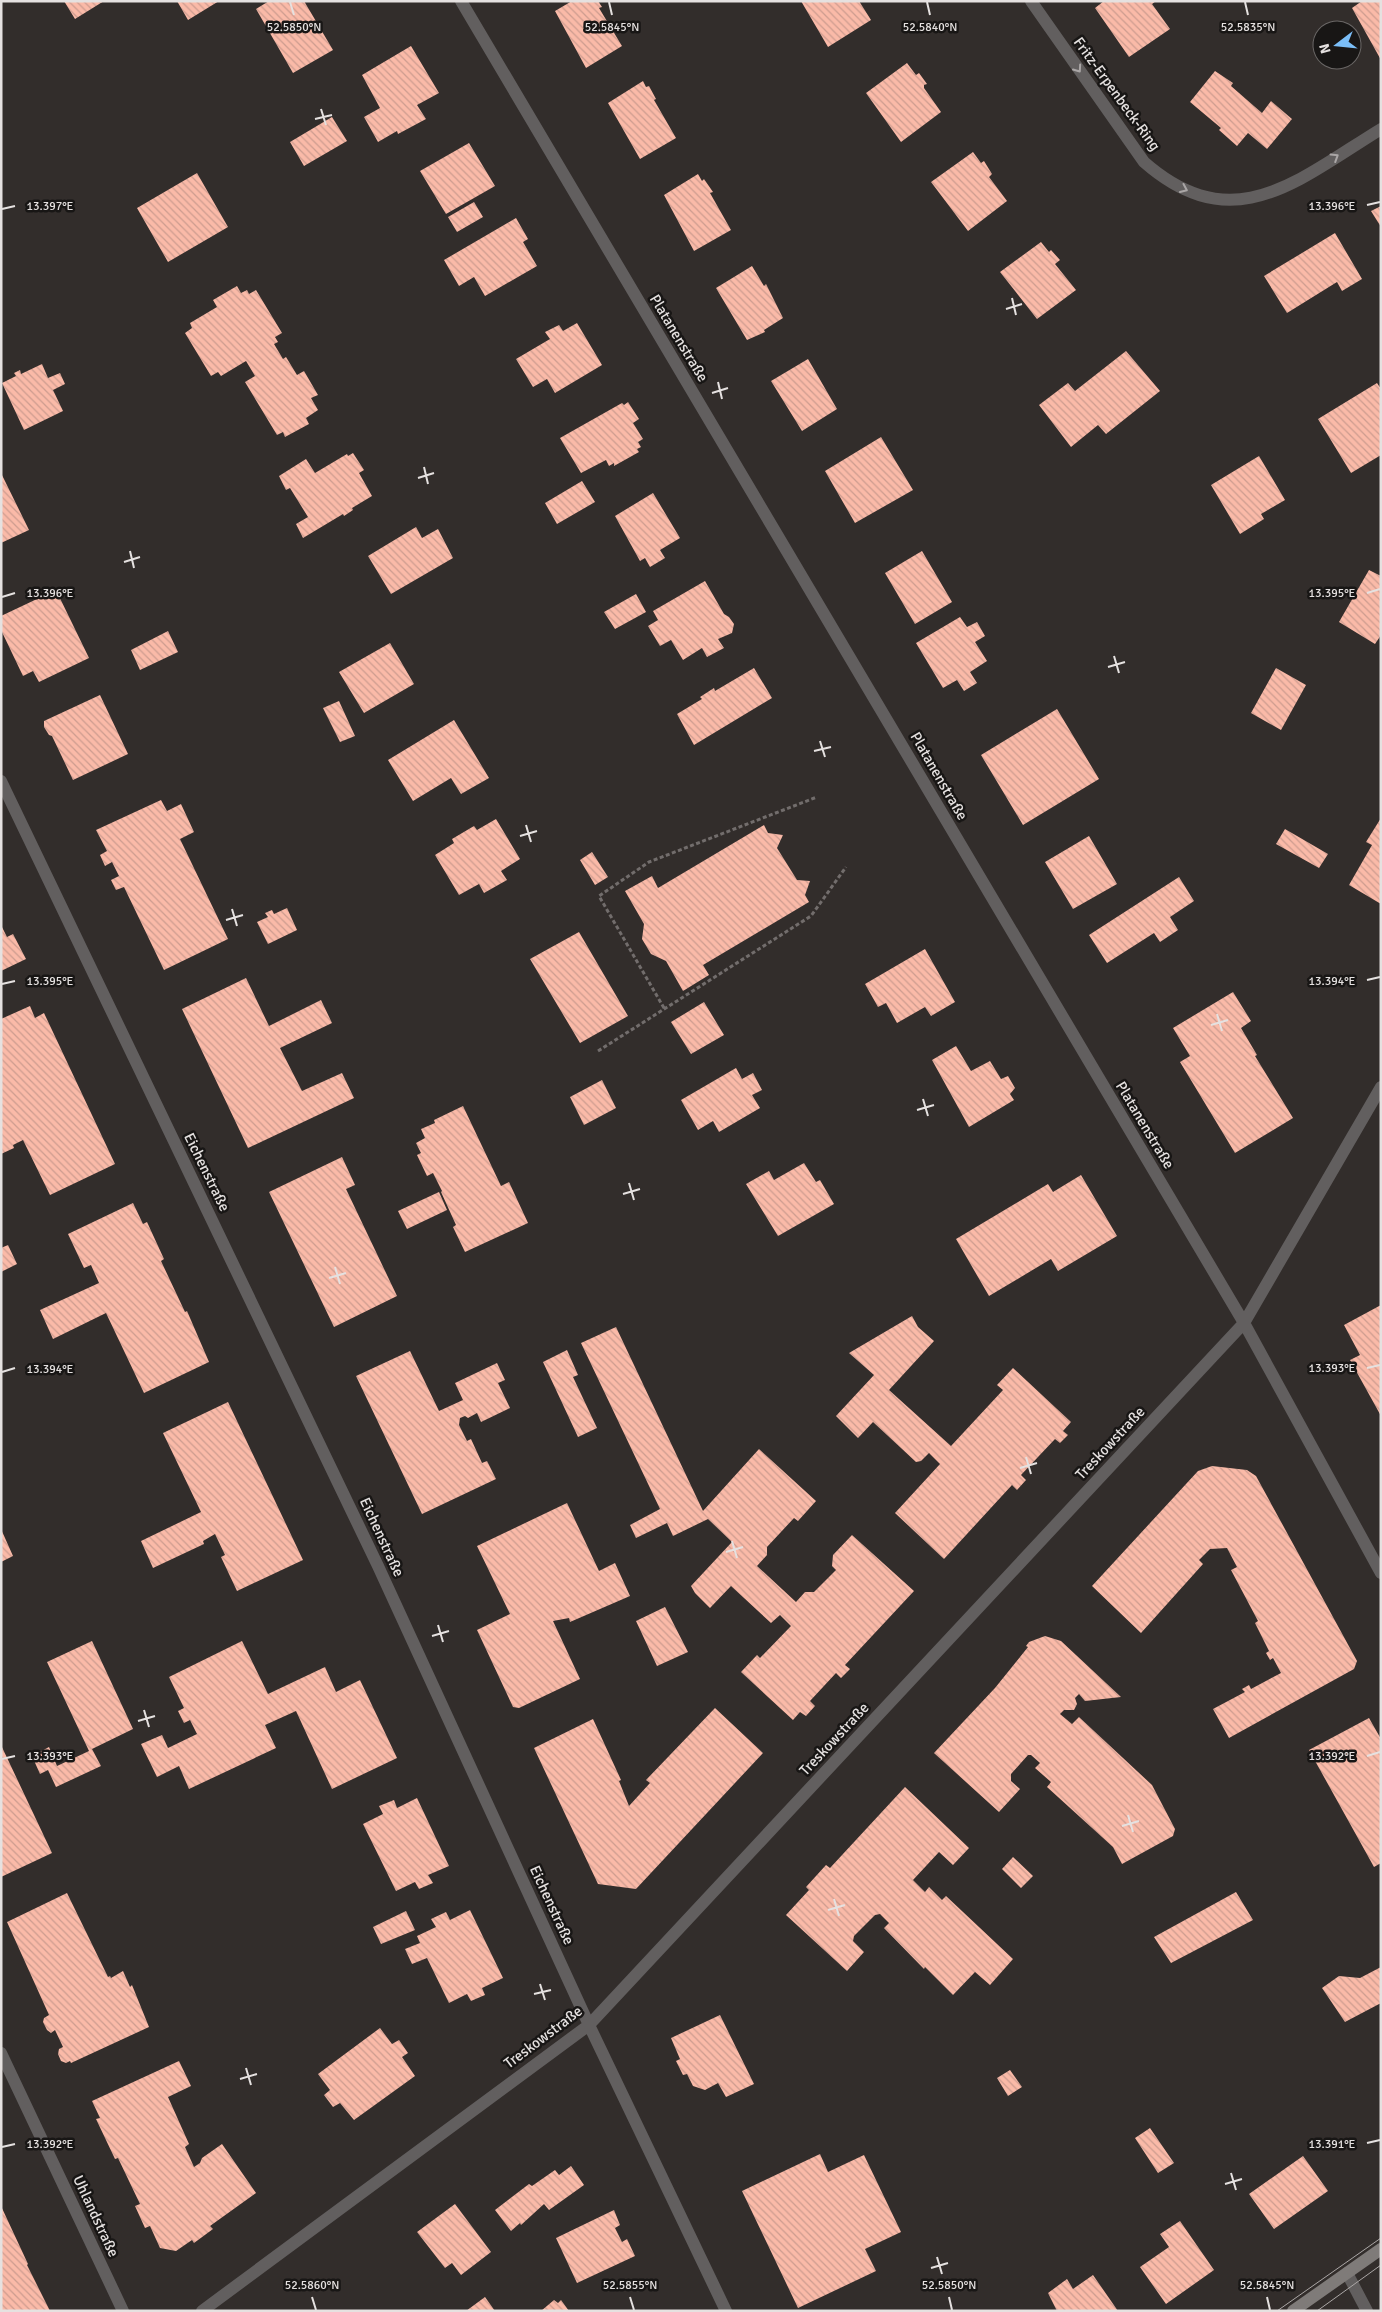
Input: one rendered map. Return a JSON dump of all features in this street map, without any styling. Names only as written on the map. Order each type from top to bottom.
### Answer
[{"type":"main road","points":[[1293,2311],[1381,2249]]},
{"type":"street","name":"Platanenstraße","points":[[461,1],[1244,1323],[1381,1572]]},
{"type":"street","name":"Fritz-Erpenbeck-Ring","points":[[1031,1],[1144,162],[1161,176],[1197,195],[1220,199],[1247,199],[1268,195],[1287,187],[1381,129]]},
{"type":"street","name":"Eichenstraße","points":[[1,781],[378,1566],[589,2024],[726,2311]]},
{"type":"street","name":"Treskowstraße","points":[[202,2311],[589,2024],[1244,1323],[1381,1087]]},
{"type":"street","name":"Uhlandstraße","points":[[1,2053],[123,2311]]},
{"type":"street","points":[[1347,2273],[1367,2311]]},
{"type":"path","points":[[664,1008],[599,896],[649,862],[817,797]]},
{"type":"path","points":[[598,1051],[811,916],[846,867]]},
{"type":"building","points":[[64,1],[104,1],[75,19]]},
{"type":"building","points":[[177,1],[219,1],[188,20]]},
{"type":"building","points":[[269,1],[304,1],[333,50],[293,73],[256,9]]},
{"type":"building","points":[[572,1],[598,1],[602,7],[599,8],[622,46],[586,68],[555,11]]},
{"type":"building","points":[[801,1],[859,1],[871,20],[828,47]]},
{"type":"building","points":[[1104,1],[1156,1],[1152,4],[1170,29],[1129,57],[1095,8]]},
{"type":"building","points":[[1362,1],[1381,1],[1381,60],[1362,26],[1362,20],[1359,20],[1352,8]]},
{"type":"building","points":[[411,46],[439,93],[417,105],[426,119],[398,134],[397,131],[378,142],[364,117],[380,108],[362,75]]},
{"type":"building","points":[[907,63],[916,75],[919,73],[927,84],[924,85],[924,88],[941,112],[901,142],[866,93]]},
{"type":"building","points":[[1215,71],[1233,83],[1231,86],[1262,113],[1271,101],[1292,119],[1267,149],[1248,133],[1237,146],[1219,130],[1221,128],[1190,102]]},
{"type":"building","points":[[643,81],[646,87],[649,86],[656,99],[654,100],[676,138],[640,159],[608,103]]},
{"type":"building","points":[[332,117],[347,141],[304,166],[290,142]]},
{"type":"building","points":[[469,143],[495,186],[446,214],[420,171]]},
{"type":"building","points":[[973,152],[981,163],[984,161],[992,174],[989,177],[1007,201],[968,231],[931,182]]},
{"type":"building","points":[[197,173],[228,227],[168,262],[137,208]]},
{"type":"building","points":[[698,174],[713,192],[710,193],[731,230],[694,251],[664,195]]},
{"type":"building","points":[[474,202],[483,217],[457,232],[448,217]]},
{"type":"building","points":[[1381,206],[1381,227],[1371,211]]},
{"type":"building","points":[[516,218],[528,239],[523,242],[537,266],[485,296],[474,277],[459,286],[444,260]]},
{"type":"building","points":[[1335,233],[1362,279],[1342,291],[1337,282],[1287,313],[1264,276]]},
{"type":"building","points":[[1041,242],[1049,252],[1051,250],[1060,260],[1055,264],[1076,290],[1037,319],[1000,272]]},
{"type":"building","points":[[752,266],[764,286],[766,284],[783,318],[764,330],[765,332],[747,340],[716,288]]},
{"type":"building","points":[[237,286],[241,293],[247,290],[249,294],[256,290],[282,333],[275,337],[278,342],[274,344],[283,359],[286,357],[297,375],[304,371],[318,395],[311,398],[318,410],[306,418],[309,424],[285,437],[283,432],[277,435],[245,382],[255,376],[246,361],[221,376],[218,372],[211,376],[185,333],[192,328],[190,323],[217,307],[213,300]]},
{"type":"building","points":[[577,323],[602,365],[555,393],[547,379],[533,387],[516,359],[550,339],[545,332],[559,325],[563,331]]},
{"type":"building","points":[[1126,351],[1160,391],[1106,434],[1098,425],[1071,447],[1039,405],[1068,383],[1075,391]]},
{"type":"building","points":[[808,359],[837,409],[802,431],[771,381]]},
{"type":"building","points":[[42,364],[48,378],[60,373],[65,384],[53,390],[63,411],[24,430],[2,383],[16,376],[14,373],[20,370],[21,374]]},
{"type":"building","points":[[1377,383],[1381,389],[1381,455],[1351,473],[1318,419]]},
{"type":"building","points":[[628,402],[639,419],[633,423],[643,439],[638,442],[641,447],[637,449],[639,452],[614,466],[614,463],[609,466],[606,460],[581,473],[560,438],[622,403],[624,405]]},
{"type":"building","points":[[881,437],[913,490],[855,523],[825,471]]},
{"type":"building","points":[[353,453],[364,470],[359,473],[372,496],[352,508],[353,510],[344,516],[343,514],[303,538],[296,524],[308,517],[290,488],[286,490],[279,476],[306,459],[315,473],[347,454],[348,456]]},
{"type":"building","points":[[1259,456],[1285,500],[1261,514],[1264,519],[1240,534],[1211,485]]},
{"type":"building","points":[[1,473],[29,530],[1,543]]},
{"type":"building","points":[[582,481],[595,502],[557,524],[545,503]]},
{"type":"building","points":[[653,493],[680,538],[660,550],[665,558],[650,567],[645,558],[640,561],[615,516]]},
{"type":"building","points":[[416,527],[422,538],[438,529],[453,558],[391,594],[368,556]]},
{"type":"building","points":[[922,551],[952,602],[915,624],[885,573]]},
{"type":"building","points":[[1369,570],[1381,576],[1381,635],[1375,644],[1339,622]]},
{"type":"building","points":[[705,581],[724,614],[734,624],[732,633],[718,639],[724,648],[707,657],[702,648],[683,660],[671,640],[660,646],[648,626],[658,620],[653,611]]},
{"type":"building","points":[[56,590],[89,658],[39,682],[33,671],[23,676],[1,630],[1,616]]},
{"type":"building","points":[[636,594],[646,612],[615,629],[604,612]]},
{"type":"building","points":[[960,617],[967,627],[977,622],[985,636],[975,642],[987,661],[970,672],[977,683],[964,691],[957,680],[943,688],[916,643]]},
{"type":"building","points":[[168,631],[178,652],[140,670],[131,650]]},
{"type":"building","points":[[390,643],[414,684],[364,713],[339,672]]},
{"type":"building","points":[[754,668],[772,698],[694,745],[677,714],[702,699],[700,697],[714,688],[715,691]]},
{"type":"building","points":[[1276,668],[1306,685],[1281,730],[1251,713]]},
{"type":"building","points":[[100,695],[128,754],[73,780],[52,736],[49,735],[44,727],[44,721]]},
{"type":"building","points":[[339,701],[355,736],[340,742],[323,708]]},
{"type":"building","points":[[1057,709],[1099,779],[1023,825],[981,755]]},
{"type":"building","points":[[454,720],[489,778],[461,794],[451,778],[413,801],[388,760]]},
{"type":"building","points":[[161,800],[167,811],[181,804],[194,832],[180,839],[228,939],[164,970],[124,887],[116,890],[111,880],[119,876],[112,862],[105,866],[100,855],[107,851],[96,830]]},
{"type":"building","points":[[1381,818],[1381,904],[1349,885],[1372,845],[1366,842]]},
{"type":"building","points":[[496,819],[520,859],[501,871],[507,880],[484,893],[479,884],[459,895],[435,855],[454,843],[452,839],[474,826],[477,830]]},
{"type":"building","points":[[764,825],[768,833],[783,835],[777,848],[797,880],[810,881],[805,895],[809,902],[703,965],[709,975],[683,991],[666,961],[651,954],[642,939],[644,924],[625,891],[652,876],[658,888]]},
{"type":"building","points":[[1285,829],[1328,854],[1319,868],[1276,844]]},
{"type":"building","points":[[1089,836],[1117,884],[1073,909],[1045,862]]},
{"type":"building","points":[[592,852],[608,877],[595,885],[580,860]]},
{"type":"building","points":[[1179,877],[1194,901],[1170,917],[1178,930],[1160,942],[1154,933],[1107,963],[1089,935]]},
{"type":"building","points":[[287,908],[297,930],[268,944],[257,922],[268,917],[265,913],[272,910],[274,914]]},
{"type":"building","points":[[1,925],[7,937],[13,934],[26,959],[1,971]]},
{"type":"building","points":[[579,932],[628,1016],[580,1043],[530,959]]},
{"type":"building","points":[[925,949],[955,1002],[931,1016],[925,1007],[897,1023],[886,1003],[878,1007],[865,984]]},
{"type":"building","points":[[246,978],[269,1026],[321,1000],[332,1023],[280,1048],[302,1091],[342,1073],[354,1098],[248,1148],[182,1009]]},
{"type":"building","points":[[1233,992],[1251,1021],[1241,1028],[1257,1055],[1255,1056],[1293,1118],[1235,1153],[1180,1062],[1190,1056],[1173,1028]]},
{"type":"building","points":[[704,1002],[724,1035],[691,1054],[671,1022]]},
{"type":"building","points":[[30,1006],[35,1018],[44,1013],[115,1164],[50,1195],[23,1140],[13,1145],[14,1148],[1,1154],[1,1019]]},
{"type":"building","points":[[956,1046],[971,1071],[990,1061],[1001,1079],[1008,1076],[1015,1088],[1010,1094],[1014,1100],[969,1127],[932,1060]]},
{"type":"building","points":[[736,1068],[742,1079],[753,1073],[762,1090],[752,1095],[760,1108],[719,1132],[713,1121],[698,1130],[681,1100]]},
{"type":"building","points":[[602,1080],[616,1108],[584,1125],[570,1097]]},
{"type":"building","points":[[463,1106],[501,1186],[509,1182],[528,1223],[465,1252],[453,1227],[456,1225],[442,1191],[433,1173],[427,1176],[417,1155],[421,1153],[416,1143],[425,1138],[421,1129],[435,1123],[434,1120]]},
{"type":"building","points":[[342,1157],[355,1185],[346,1189],[397,1296],[334,1327],[269,1192]]},
{"type":"building","points":[[804,1163],[816,1182],[820,1180],[834,1204],[778,1236],[746,1184],[769,1171],[774,1180]]},
{"type":"building","points":[[1081,1175],[1117,1236],[1058,1271],[1051,1259],[989,1296],[956,1239],[1048,1184],[1053,1192]]},
{"type":"building","points":[[439,1192],[447,1210],[407,1229],[398,1211]]},
{"type":"building","points":[[133,1203],[143,1224],[147,1222],[164,1259],[161,1261],[185,1312],[187,1311],[209,1362],[144,1393],[106,1313],[53,1339],[40,1310],[99,1283],[91,1265],[84,1268],[68,1234]]},
{"type":"building","points":[[8,1245],[17,1264],[1,1272],[1,1248]]},
{"type":"building","points":[[1381,1305],[1381,1416],[1350,1360],[1360,1355],[1344,1325]]},
{"type":"building","points":[[912,1316],[918,1327],[934,1341],[889,1390],[951,1446],[1003,1390],[997,1385],[1013,1368],[1071,1422],[1063,1431],[1068,1435],[1060,1443],[1055,1439],[1021,1475],[1026,1480],[1017,1490],[1012,1485],[944,1559],[895,1513],[940,1464],[929,1453],[921,1461],[916,1462],[873,1422],[858,1438],[836,1416],[874,1375],[849,1353]]},
{"type":"building","points":[[616,1327],[703,1511],[759,1449],[816,1501],[798,1521],[794,1518],[767,1547],[767,1555],[757,1566],[796,1602],[805,1592],[814,1592],[836,1570],[832,1566],[833,1555],[852,1535],[914,1591],[845,1665],[850,1669],[841,1678],[836,1673],[810,1701],[815,1706],[806,1716],[800,1712],[793,1720],[741,1672],[757,1655],[760,1658],[791,1626],[780,1615],[771,1623],[731,1586],[710,1608],[695,1593],[691,1586],[732,1542],[708,1519],[673,1536],[667,1523],[636,1538],[630,1525],[660,1509],[581,1343]]},
{"type":"building","points":[[567,1350],[578,1375],[573,1377],[597,1428],[578,1437],[543,1362]]},
{"type":"building","points":[[410,1351],[439,1411],[463,1400],[455,1383],[497,1363],[505,1380],[498,1383],[510,1408],[481,1422],[477,1413],[468,1418],[465,1416],[460,1418],[459,1425],[467,1441],[471,1439],[482,1463],[487,1461],[496,1479],[422,1514],[356,1376]]},
{"type":"building","points":[[228,1402],[303,1560],[237,1591],[221,1557],[225,1555],[215,1534],[203,1541],[204,1544],[153,1568],[141,1541],[201,1512],[163,1433]]},
{"type":"building","points":[[1212,1466],[1247,1470],[1256,1476],[1357,1661],[1354,1669],[1229,1738],[1213,1709],[1245,1692],[1242,1689],[1249,1685],[1251,1689],[1281,1673],[1273,1658],[1270,1660],[1266,1653],[1269,1651],[1255,1623],[1258,1621],[1231,1570],[1237,1567],[1227,1548],[1210,1549],[1199,1560],[1203,1564],[1141,1633],[1092,1586],[1198,1471]]},
{"type":"building","points":[[567,1503],[599,1571],[615,1563],[630,1596],[570,1622],[569,1618],[553,1621],[580,1679],[519,1708],[513,1707],[477,1630],[510,1614],[477,1546]]},
{"type":"building","points":[[1,1529],[13,1556],[1,1562]]},
{"type":"building","points":[[665,1607],[688,1652],[657,1666],[636,1621]]},
{"type":"building","points":[[1045,1636],[1061,1641],[1121,1697],[1085,1701],[1079,1694],[1075,1698],[1077,1704],[1074,1710],[1064,1710],[1060,1714],[1072,1724],[1079,1717],[1152,1785],[1175,1829],[1173,1836],[1122,1864],[1113,1847],[1047,1787],[1051,1782],[1035,1768],[1040,1763],[1031,1755],[1028,1755],[1011,1774],[1011,1781],[1020,1789],[999,1812],[934,1753],[995,1688],[1028,1647],[1026,1646],[1029,1642]]},
{"type":"building","points":[[92,1641],[133,1729],[92,1749],[101,1766],[56,1787],[48,1770],[40,1774],[32,1756],[49,1747],[57,1766],[89,1751],[47,1662]]},
{"type":"building","points":[[242,1641],[268,1694],[325,1667],[336,1692],[360,1680],[397,1758],[332,1789],[296,1711],[265,1725],[276,1748],[189,1789],[179,1766],[157,1777],[141,1744],[162,1735],[168,1748],[197,1734],[190,1720],[184,1723],[178,1711],[184,1708],[169,1677]]},
{"type":"building","points":[[715,1708],[763,1753],[636,1889],[598,1884],[534,1748],[593,1719],[621,1780],[619,1781],[629,1806],[650,1783],[646,1780]]},
{"type":"building","points":[[1369,1718],[1381,1739],[1381,1863],[1374,1867],[1309,1750]]},
{"type":"building","points":[[1,1745],[52,1853],[1,1877]]},
{"type":"building","points":[[905,1787],[969,1848],[953,1865],[939,1852],[913,1880],[925,1892],[929,1887],[942,1900],[946,1896],[1013,1959],[990,1985],[975,1972],[953,1995],[925,1967],[924,1969],[884,1928],[889,1923],[880,1914],[875,1915],[854,1936],[853,1941],[864,1952],[847,1971],[786,1915],[809,1890],[806,1887],[826,1865],[830,1868]]},
{"type":"building","points":[[417,1798],[449,1866],[428,1875],[433,1883],[419,1889],[415,1882],[396,1891],[363,1824],[383,1814],[379,1806],[394,1800],[397,1808]]},
{"type":"building","points":[[1013,1857],[1033,1876],[1021,1888],[1002,1869]]},
{"type":"building","points":[[1236,1892],[1253,1920],[1171,1963],[1154,1937]]},
{"type":"building","points":[[67,1893],[108,1977],[110,1976],[111,1978],[123,1971],[130,1987],[132,1985],[149,2027],[71,2063],[70,2061],[66,2063],[61,2061],[58,2054],[59,2049],[63,2047],[55,2030],[51,2033],[43,2022],[44,2018],[49,2015],[7,1922]]},
{"type":"building","points":[[470,1910],[503,1978],[482,1988],[485,1995],[471,2001],[467,1994],[449,2003],[427,1958],[412,1964],[405,1949],[420,1943],[417,1936],[436,1927],[431,1919],[446,1912],[450,1920]]},
{"type":"building","points":[[406,1911],[415,1930],[381,1944],[373,1927]]},
{"type":"building","points":[[1381,1967],[1381,2003],[1345,2022],[1322,1988],[1339,1976],[1360,1978]]},
{"type":"building","points":[[720,2015],[754,2084],[726,2097],[718,2083],[705,2090],[693,2086],[687,2074],[683,2075],[676,2061],[680,2059],[671,2038]]},
{"type":"building","points":[[380,2028],[392,2044],[399,2040],[408,2053],[402,2057],[415,2076],[354,2120],[340,2103],[333,2107],[324,2095],[330,2090],[318,2074]]},
{"type":"building","points":[[179,2061],[191,2086],[168,2097],[189,2144],[185,2147],[194,2167],[200,2163],[202,2158],[222,2144],[256,2193],[210,2226],[213,2229],[194,2243],[192,2240],[176,2251],[160,2248],[150,2226],[145,2228],[135,2206],[140,2204],[118,2158],[115,2159],[96,2119],[100,2118],[92,2101]]},
{"type":"building","points":[[1010,2070],[1022,2087],[1008,2096],[997,2078]]},
{"type":"building","points":[[1150,2128],[1174,2163],[1158,2173],[1135,2138]]},
{"type":"building","points":[[820,2154],[828,2172],[864,2155],[901,2232],[865,2249],[876,2271],[798,2308],[742,2191]]},
{"type":"building","points":[[1303,2156],[1328,2191],[1274,2229],[1249,2194]]},
{"type":"building","points":[[571,2166],[584,2185],[549,2210],[544,2204],[521,2225],[520,2223],[511,2231],[495,2210],[529,2184],[532,2186],[555,2170],[559,2175]]},
{"type":"building","points":[[455,2204],[491,2252],[461,2275],[452,2263],[445,2268],[417,2232]]},
{"type":"building","points":[[1,2206],[27,2265],[50,2311],[1,2311]]},
{"type":"building","points":[[614,2210],[620,2225],[615,2228],[622,2242],[627,2239],[635,2256],[577,2283],[556,2238]]},
{"type":"building","points":[[1180,2221],[1214,2270],[1166,2304],[1140,2267],[1169,2247],[1160,2234]]},
{"type":"building","points":[[1093,2275],[1118,2311],[1057,2311],[1048,2293],[1067,2279],[1073,2289]]},
{"type":"building","points":[[485,2297],[495,2311],[466,2311]]},
{"type":"building","points":[[554,2300],[558,2303],[561,2300],[569,2311],[541,2311]]},
{"type":"tram line","points":[[1277,2311],[1381,2238]]},
{"type":"tram line","points":[[1317,2311],[1381,2265]]}]
